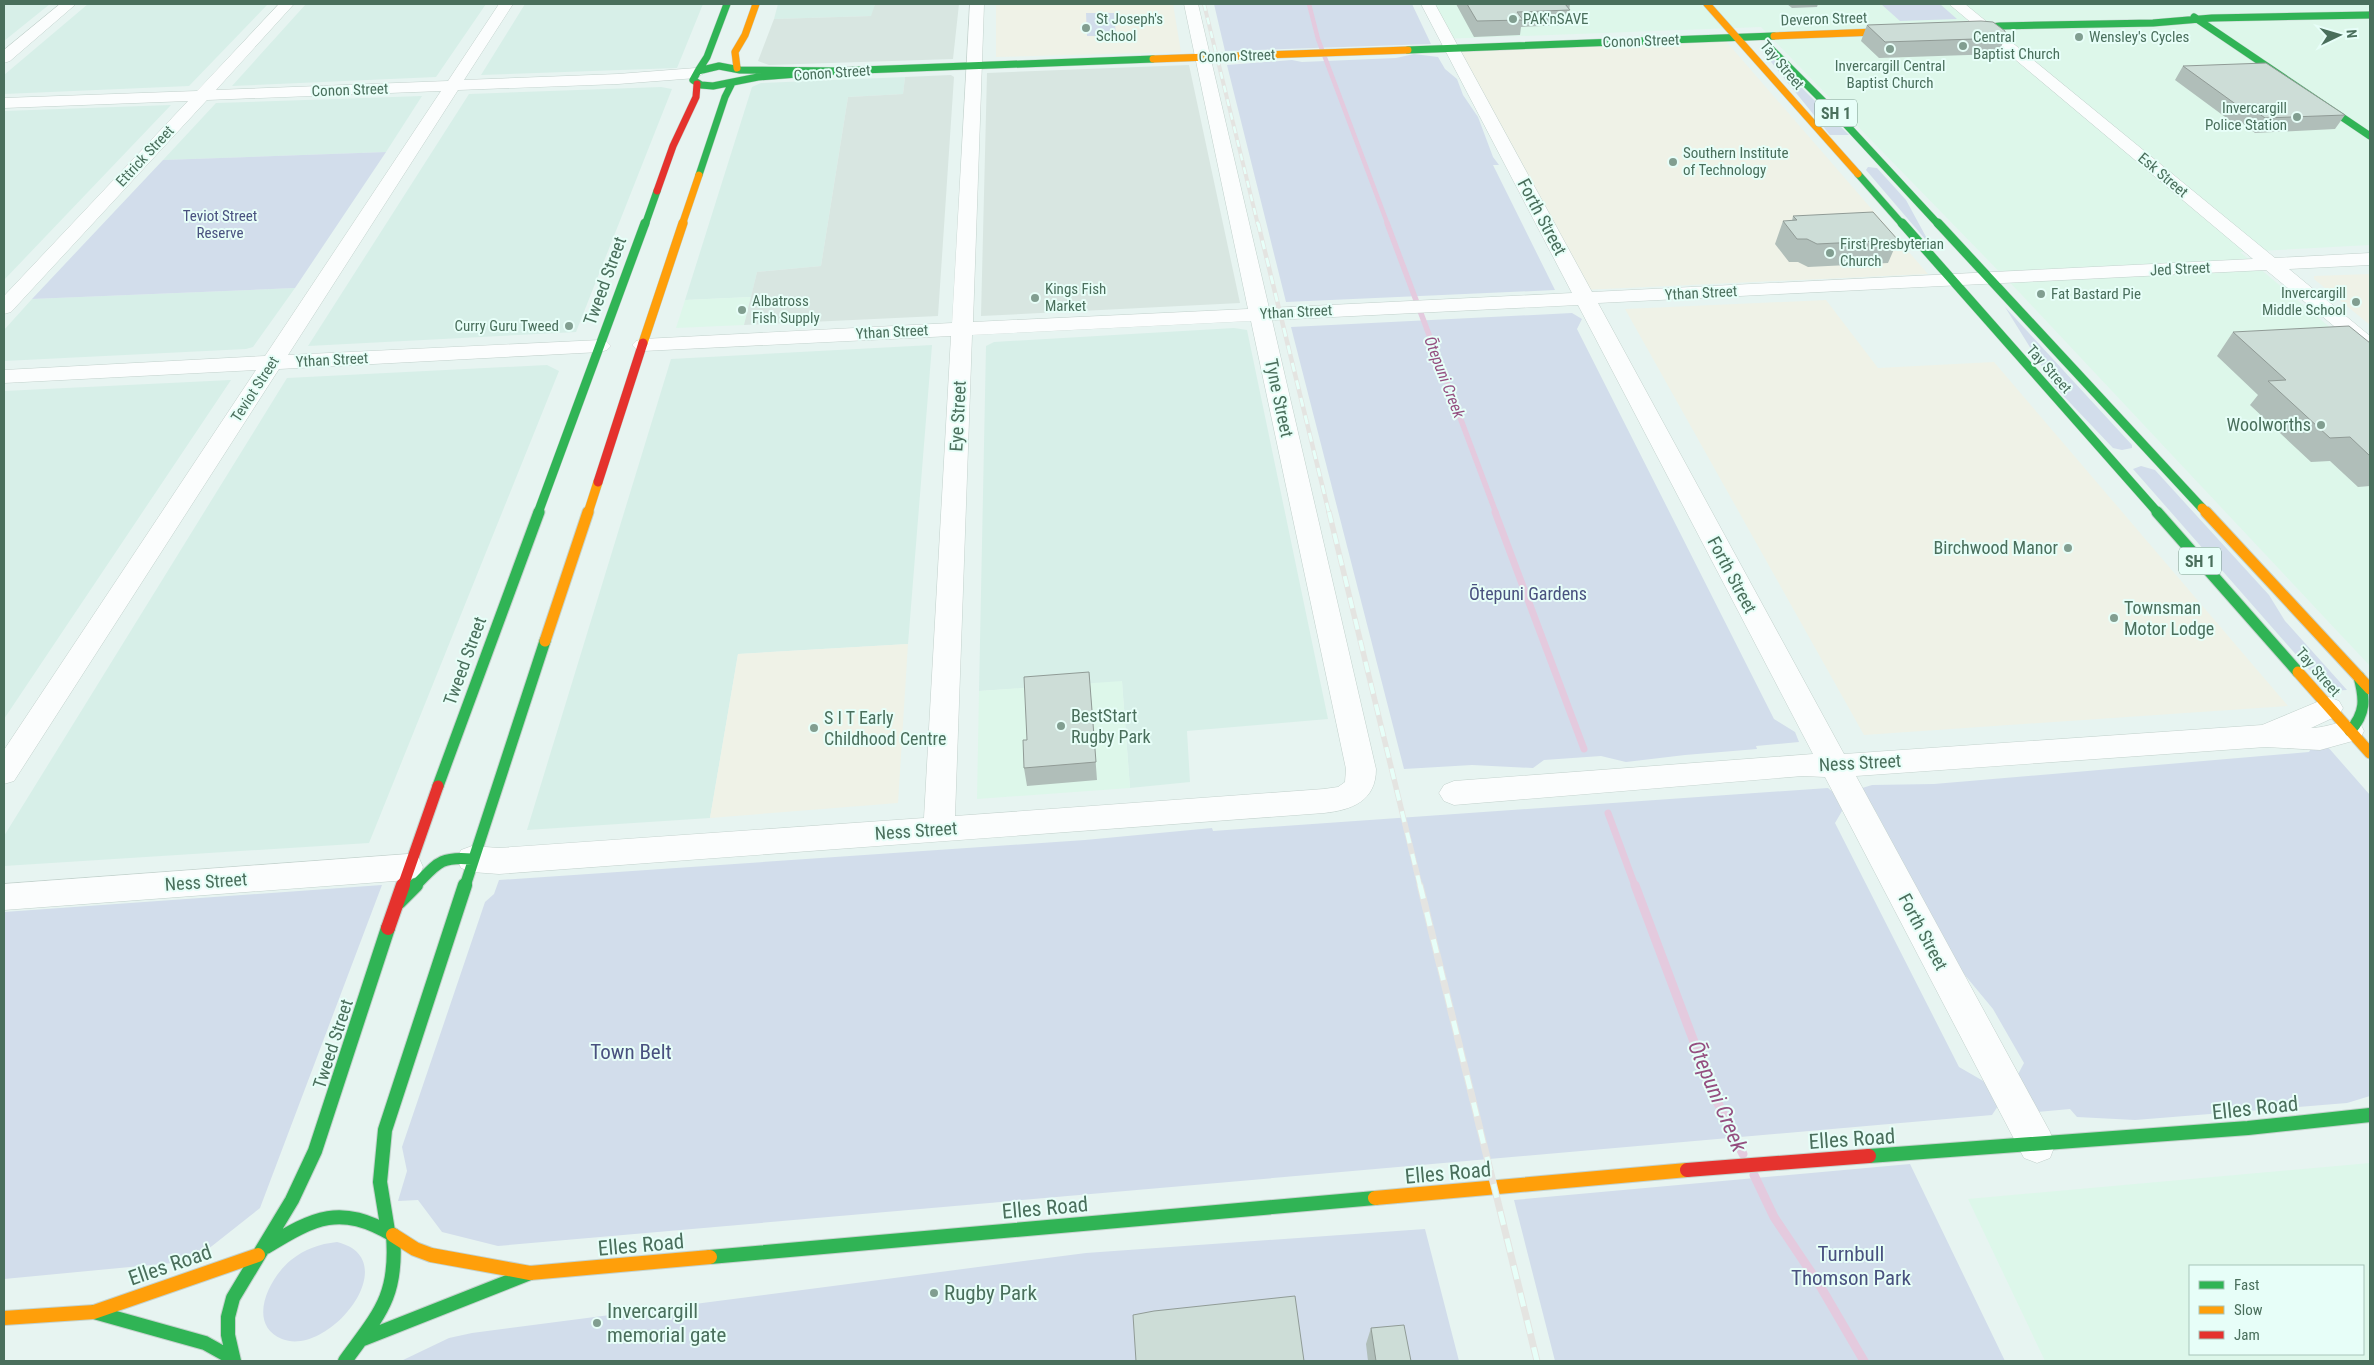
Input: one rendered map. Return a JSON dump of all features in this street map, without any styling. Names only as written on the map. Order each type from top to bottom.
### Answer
[{"type":"main road","name":"Tweed Street","points":[[233,1360],[228,1335],[228,1317],[233,1298],[292,1200],[315,1151],[408,867],[592,368],[608,349],[673,146],[696,97],[696,77],[707,57],[727,4]]},
{"type":"main road","points":[[334,1361],[347,1358],[363,1339],[384,1307],[393,1286],[396,1268],[380,1182],[385,1130],[635,342],[649,325],[725,96],[736,75],[735,52],[745,35],[756,4]]},
{"type":"main road","name":"Tay Street","points":[[1707,4],[1973,282],[2156,457],[2370,689]]},
{"type":"main road","points":[[2180,8],[2370,136]]},
{"type":"main road","points":[[1948,31],[1986,28],[2370,15]]},
{"type":"main road","name":"Tay Street","points":[[1745,22],[1841,119],[1910,193],[2049,392],[2370,753]]},
{"type":"main road","name":"Deveron Street","points":[[1737,37],[1913,31]]},
{"type":"main road","name":"Conon Street","points":[[696,77],[713,86],[736,75],[1737,37]]},
{"type":"main road","name":"Conon Street","points":[[696,77],[718,66],[736,75]]},
{"type":"main road","points":[[1862,167],[1881,165],[1888,168]]},
{"type":"main road","points":[[1910,193],[1930,232]]},
{"type":"main road","points":[[1938,247],[1973,282]]},
{"type":"main road","points":[[2012,329],[2049,392]]},
{"type":"main road","points":[[2109,460],[2156,457]]},
{"type":"main road","points":[[2350,731],[2362,720],[2365,714],[2359,677]]},
{"type":"main road","points":[[396,904],[440,861],[453,857],[472,859]]},
{"type":"main road","name":"Elles Road","points":[[391,1233],[415,1248],[431,1255],[530,1273],[1716,1167],[2037,1145],[2238,1129],[2370,1115]]},
{"type":"main road","name":"Tweed Street","points":[[261,1252],[288,1233],[326,1216],[344,1215],[365,1218],[391,1233]]},
{"type":"main road","name":"Elles Road","points":[[4,1318],[94,1312],[261,1252]]},
{"type":"main road","name":"Elles Road","points":[[363,1339],[530,1273]]},
{"type":"main road","name":"Elles Road","points":[[94,1312],[205,1343],[233,1360]]},
{"type":"street","points":[[4,58],[70,4]]},
{"type":"street","name":"Ettrick Street","points":[[4,308],[287,4]]},
{"type":"street","name":"Teviot Street","points":[[4,773],[506,4]]},
{"type":"street","name":"Eye Street","points":[[939,829],[977,4]]},
{"type":"street","name":"Tyne Street","points":[[1191,4],[1360,770],[1361,780],[1357,791]]},
{"type":"street","name":"Forth Street","points":[[1428,4],[1833,766],[2037,1145]]},
{"type":"street","name":"Esk Street","points":[[1956,4],[2370,346]]},
{"type":"street","name":"Conon Street","points":[[4,102],[696,77]]},
{"type":"street","name":"Jed Street","points":[[1973,282],[2370,259]]},
{"type":"street","name":"Ythan Street","points":[[635,342],[1973,282]]},
{"type":"street","name":"Ythan Street","points":[[4,376],[608,349]]},
{"type":"street","name":"Ness Street","points":[[2266,736],[2329,708]]},
{"type":"street","name":"Ness Street","points":[[1454,793],[1803,765],[1833,766],[2266,736],[2314,739],[2338,737],[2350,731]]},
{"type":"street","name":"Ness Street","points":[[472,859],[498,862],[1324,801],[1346,798],[1357,791]]},
{"type":"street","name":"Ness Street","points":[[4,897],[408,867]]},
{"type":"shaded area","points":[[4,4],[50,4],[4,41]]},
{"type":"shaded area","points":[[88,4],[268,4],[189,86],[4,94],[4,75]]},
{"type":"shaded area","points":[[306,4],[486,4],[436,77],[232,86]]},
{"type":"shaded area","points":[[525,4],[703,4],[677,68],[481,75]]},
{"type":"shaded area","points":[[778,4],[875,4],[872,16],[774,19]]},
{"type":"shaded area","points":[[875,4],[959,4],[953,59],[769,65],[758,61],[774,19],[871,16]]},
{"type":"shaded area","name":"St Joseph's School","points":[[996,4],[1173,4],[1181,52],[996,57]]},
{"type":"shaded area","points":[[1423,4],[2370,4],[2370,245],[2240,252],[2370,361],[2370,666],[2020,293],[1761,27],[1441,39]]},
{"type":"shaded area","name":"Southern Institute of Technology","points":[[1725,40],[1928,274],[1583,290],[1455,50]]},
{"type":"shaded area","points":[[1189,65],[1240,303],[981,316],[987,73]]},
{"type":"shaded area","points":[[951,75],[954,77],[938,316],[744,325],[757,272],[821,266],[848,97],[903,94],[905,77]]},
{"type":"shaded area","points":[[905,77],[903,94],[848,97],[821,266],[757,272],[751,297],[685,300],[752,87],[761,83]]},
{"type":"shaded area","points":[[661,87],[672,89],[576,332],[308,346],[469,94]]},
{"type":"shaded area","points":[[422,96],[386,152],[163,160],[216,103]]},
{"type":"shaded area","points":[[171,105],[4,280],[4,111]]},
{"type":"shaded area","name":"Invercargill Middle School","points":[[2370,274],[2370,325],[2314,279],[2314,276]]},
{"type":"shaded area","points":[[295,288],[253,347],[246,349],[4,361],[4,330],[32,299]]},
{"type":"shaded area","points":[[751,297],[744,325],[676,328],[685,300]]},
{"type":"shaded area","points":[[1826,300],[1878,368],[1994,362],[2288,706],[1864,735],[1625,309]]},
{"type":"shaded area","points":[[1234,328],[1247,330],[1328,719],[1187,731],[1190,782],[1130,788],[1122,682],[979,691],[986,346],[994,342]]},
{"type":"shaded area","points":[[932,345],[908,644],[738,654],[710,818],[527,830],[671,359]]},
{"type":"shaded area","points":[[547,365],[559,371],[369,843],[4,866],[4,836],[287,378]]},
{"type":"shaded area","points":[[231,380],[4,719],[4,391]]},
{"type":"shaded area","name":"S I T Early Childhood Centre","points":[[908,644],[898,803],[710,818],[738,654]]},
{"type":"shaded area","points":[[1122,681],[1130,788],[977,799],[979,691]]},
{"type":"shaded area","points":[[2370,1163],[2370,1361],[2045,1361],[1968,1199]]},
{"type":"green space","points":[[1214,4],[1412,4],[1431,44],[1225,51]]},
{"type":"green space","points":[[1881,4],[1940,4],[1957,19],[1900,21]]},
{"type":"green space","points":[[1086,13],[1114,13],[1116,36],[1087,36]]},
{"type":"green space","points":[[1759,47],[1763,49],[1849,135],[1830,135]]},
{"type":"green space","points":[[1414,54],[1438,57],[1445,69],[1457,79],[1463,95],[1478,117],[1493,157],[1499,165],[1493,165],[1555,290],[1286,302],[1227,65],[1292,60],[1302,62],[1396,58]]},
{"type":"green space","name":"Teviot Street Reserve","points":[[386,152],[295,288],[32,299],[163,160]]},
{"type":"green space","points":[[1868,167],[1877,168],[1906,200],[1931,246],[1866,170]]},
{"type":"green space","points":[[2005,307],[2132,445],[2132,448],[2122,450],[2113,448],[2054,386]]},
{"type":"green space","name":"Ōtepuni Gardens","points":[[1572,313],[1582,319],[1577,329],[1774,719],[1795,732],[1799,742],[1756,746],[1757,749],[1626,762],[1601,756],[1544,760],[1533,768],[1472,765],[1404,769],[1291,327]]},
{"type":"green space","points":[[2141,466],[2155,470],[2269,595],[2285,621],[2347,690],[2328,691],[2133,469]]},
{"type":"green space","points":[[2327,746],[2370,795],[2370,1096],[2347,1103],[2135,1120],[2077,1117],[2070,1109],[2037,1112],[2015,1080],[2024,1063],[1993,1009],[1959,968],[1876,812],[1864,803],[1859,789],[1872,785],[1934,784],[2309,752],[2312,747]]},
{"type":"green space","name":"Town Belt","points":[[1828,788],[1841,799],[1842,811],[1835,823],[1959,1067],[1985,1082],[1998,1106],[1992,1115],[498,1246],[442,1232],[418,1200],[398,1201],[407,1171],[402,1147],[485,902],[494,894],[499,880],[1085,840],[1212,828],[1213,831]]},
{"type":"green space","points":[[382,885],[260,1208],[193,1261],[4,1279],[4,912]]},
{"type":"green space","name":"Turnbull Thomson Park","points":[[1910,1164],[2005,1361],[1555,1361],[1514,1200]]},
{"type":"green space","points":[[1425,1229],[1459,1361],[401,1361],[449,1338],[472,1333],[1086,1253]]},
{"type":"green space","points":[[337,1242],[357,1252],[365,1267],[363,1285],[353,1304],[339,1321],[320,1334],[301,1341],[282,1339],[271,1332],[265,1323],[263,1312],[269,1289],[275,1278],[291,1260],[307,1250]]},
{"type":"building","points":[[1467,4],[1565,4],[1570,10],[1517,12],[1523,20],[1477,21]]},
{"type":"building","points":[[1993,22],[2005,31],[2005,38],[1885,42],[1867,25]]},
{"type":"building","points":[[2266,63],[2345,115],[2265,118],[2250,107],[2241,108],[2183,66]]},
{"type":"building","points":[[1873,212],[1898,240],[1817,244],[1807,239],[1797,239],[1783,221],[1797,220],[1793,216]]},
{"type":"building","points":[[2349,326],[2370,343],[2370,456],[2350,437],[2330,438],[2268,381],[2286,380],[2233,332]]},
{"type":"building","name":"BestStart Rugby Park","points":[[1089,672],[1096,762],[1024,768],[1023,740],[1027,740],[1024,677]]},
{"type":"building","points":[[1295,1296],[1304,1361],[1136,1361],[1133,1315],[1154,1311]]},
{"type":"building","points":[[1404,1325],[1411,1361],[1376,1361],[1371,1328]]},
{"type":"waterway","name":"Ōtepuni Creek","points":[[1309,4],[1318,39],[1388,225]]},
{"type":"waterway","name":"Ōtepuni Creek","points":[[1387,223],[1496,513]]},
{"type":"waterway","name":"Ōtepuni Creek","points":[[1495,512],[1584,749]]},
{"type":"waterway","name":"Ōtepuni Creek","points":[[1608,813],[1635,886]]},
{"type":"waterway","name":"Ōtepuni Creek","points":[[1635,885],[1714,1095],[1743,1154]]},
{"type":"waterway","name":"Ōtepuni Creek","points":[[1754,1175],[1774,1217],[1819,1284],[1864,1361]]},
{"type":"railway","points":[[1204,4],[1258,225]]},
{"type":"railway","points":[[1258,223],[1329,513]]},
{"type":"railway","points":[[1329,512],[1420,886]]},
{"type":"railway","points":[[1420,885],[1537,1361]]},
{"type":"traffic: fast","points":[[698,71],[707,57],[727,4]]},
{"type":"traffic: fast","points":[[1962,30],[2000,26],[2153,23],[2212,18],[2370,15]]},
{"type":"traffic: fast","points":[[2194,17],[2370,136]]},
{"type":"traffic: fast","points":[[1408,50],[1774,36]]},
{"type":"traffic: fast","points":[[1768,46],[1841,119],[2202,508]]},
{"type":"traffic: fast","points":[[836,71],[740,70],[719,66],[698,71],[693,80],[701,85],[713,86],[758,77],[836,71],[1153,59]]},
{"type":"traffic: fast","points":[[699,175],[725,97],[732,83]]},
{"type":"traffic: fast","points":[[1858,174],[2298,672]]},
{"type":"traffic: fast","points":[[438,786],[657,191]]},
{"type":"traffic: fast","points":[[388,1231],[380,1182],[385,1130],[545,641]]},
{"type":"traffic: fast","points":[[2350,731],[2360,717],[2364,706],[2359,677]]},
{"type":"traffic: fast","points":[[399,902],[440,861],[453,857],[472,859]]},
{"type":"traffic: fast","points":[[234,1361],[228,1335],[228,1317],[233,1298],[292,1200],[315,1151],[388,928]]},
{"type":"traffic: fast","points":[[1869,1156],[2248,1128],[2370,1115]]},
{"type":"traffic: fast","points":[[710,1257],[1375,1198]]},
{"type":"traffic: fast","points":[[266,1247],[298,1228],[328,1217],[359,1218],[393,1235],[395,1257],[394,1275],[390,1291],[377,1317],[345,1361]]},
{"type":"traffic: fast","points":[[363,1339],[530,1273]]},
{"type":"traffic: fast","points":[[94,1312],[205,1343],[232,1358]]},
{"type":"traffic: slow","points":[[737,68],[735,52],[745,35],[756,4]]},
{"type":"traffic: slow","points":[[1707,4],[1858,174]]},
{"type":"traffic: slow","points":[[1774,36],[1902,31]]},
{"type":"traffic: slow","points":[[1153,59],[1408,50]]},
{"type":"traffic: slow","points":[[643,343],[699,175]]},
{"type":"traffic: slow","points":[[545,641],[598,482]]},
{"type":"traffic: slow","points":[[2202,508],[2370,689]]},
{"type":"traffic: slow","points":[[2298,672],[2370,753]]},
{"type":"traffic: slow","points":[[1375,1198],[1687,1170]]},
{"type":"traffic: slow","points":[[393,1235],[415,1249],[431,1255],[530,1273],[710,1257]]},
{"type":"traffic: slow","points":[[4,1318],[94,1312],[258,1255]]},
{"type":"traffic: jam","points":[[657,191],[673,146],[696,97],[697,84]]},
{"type":"traffic: jam","points":[[598,482],[643,343]]},
{"type":"traffic: jam","points":[[388,928],[438,786]]},
{"type":"traffic: jam","points":[[1687,1170],[1869,1156]]},
{"type":"place","name":"PAK'nSAVE","points":[[1513,19]]},
{"type":"place","name":"St Joseph's School","points":[[1086,28]]},
{"type":"place","name":"Wensley's Cycles","points":[[2079,37]]},
{"type":"place","name":"Central Baptist Church","points":[[1963,46]]},
{"type":"place","name":"Invercargill Central Baptist Church","points":[[1890,49]]},
{"type":"place","name":"Invercargill Police Station","points":[[2297,117]]},
{"type":"place","name":"Southern Institute of Technology","points":[[1673,162]]},
{"type":"place","name":"First Presbyterian Church","points":[[1830,253]]},
{"type":"place","name":"Fat Bastard Pie","points":[[2041,294]]},
{"type":"place","name":"Kings Fish Market","points":[[1035,298]]},
{"type":"place","name":"Invercargill Middle School","points":[[2356,302]]},
{"type":"place","name":"Albatross Fish Supply","points":[[742,310]]},
{"type":"place","name":"Curry Guru Tweed","points":[[569,326]]},
{"type":"place","name":"Woolworths","points":[[2321,425]]},
{"type":"place","name":"Birchwood Manor","points":[[2068,548]]},
{"type":"place","name":"Townsman Motor Lodge","points":[[2114,618]]},
{"type":"place","name":"BestStart Rugby Park","points":[[1061,726]]},
{"type":"place","name":"S I T Early Childhood Centre","points":[[814,728]]},
{"type":"place","name":"Rugby Park","points":[[934,1293]]},
{"type":"place","name":"Invercargill memorial gate","points":[[597,1323]]}]
